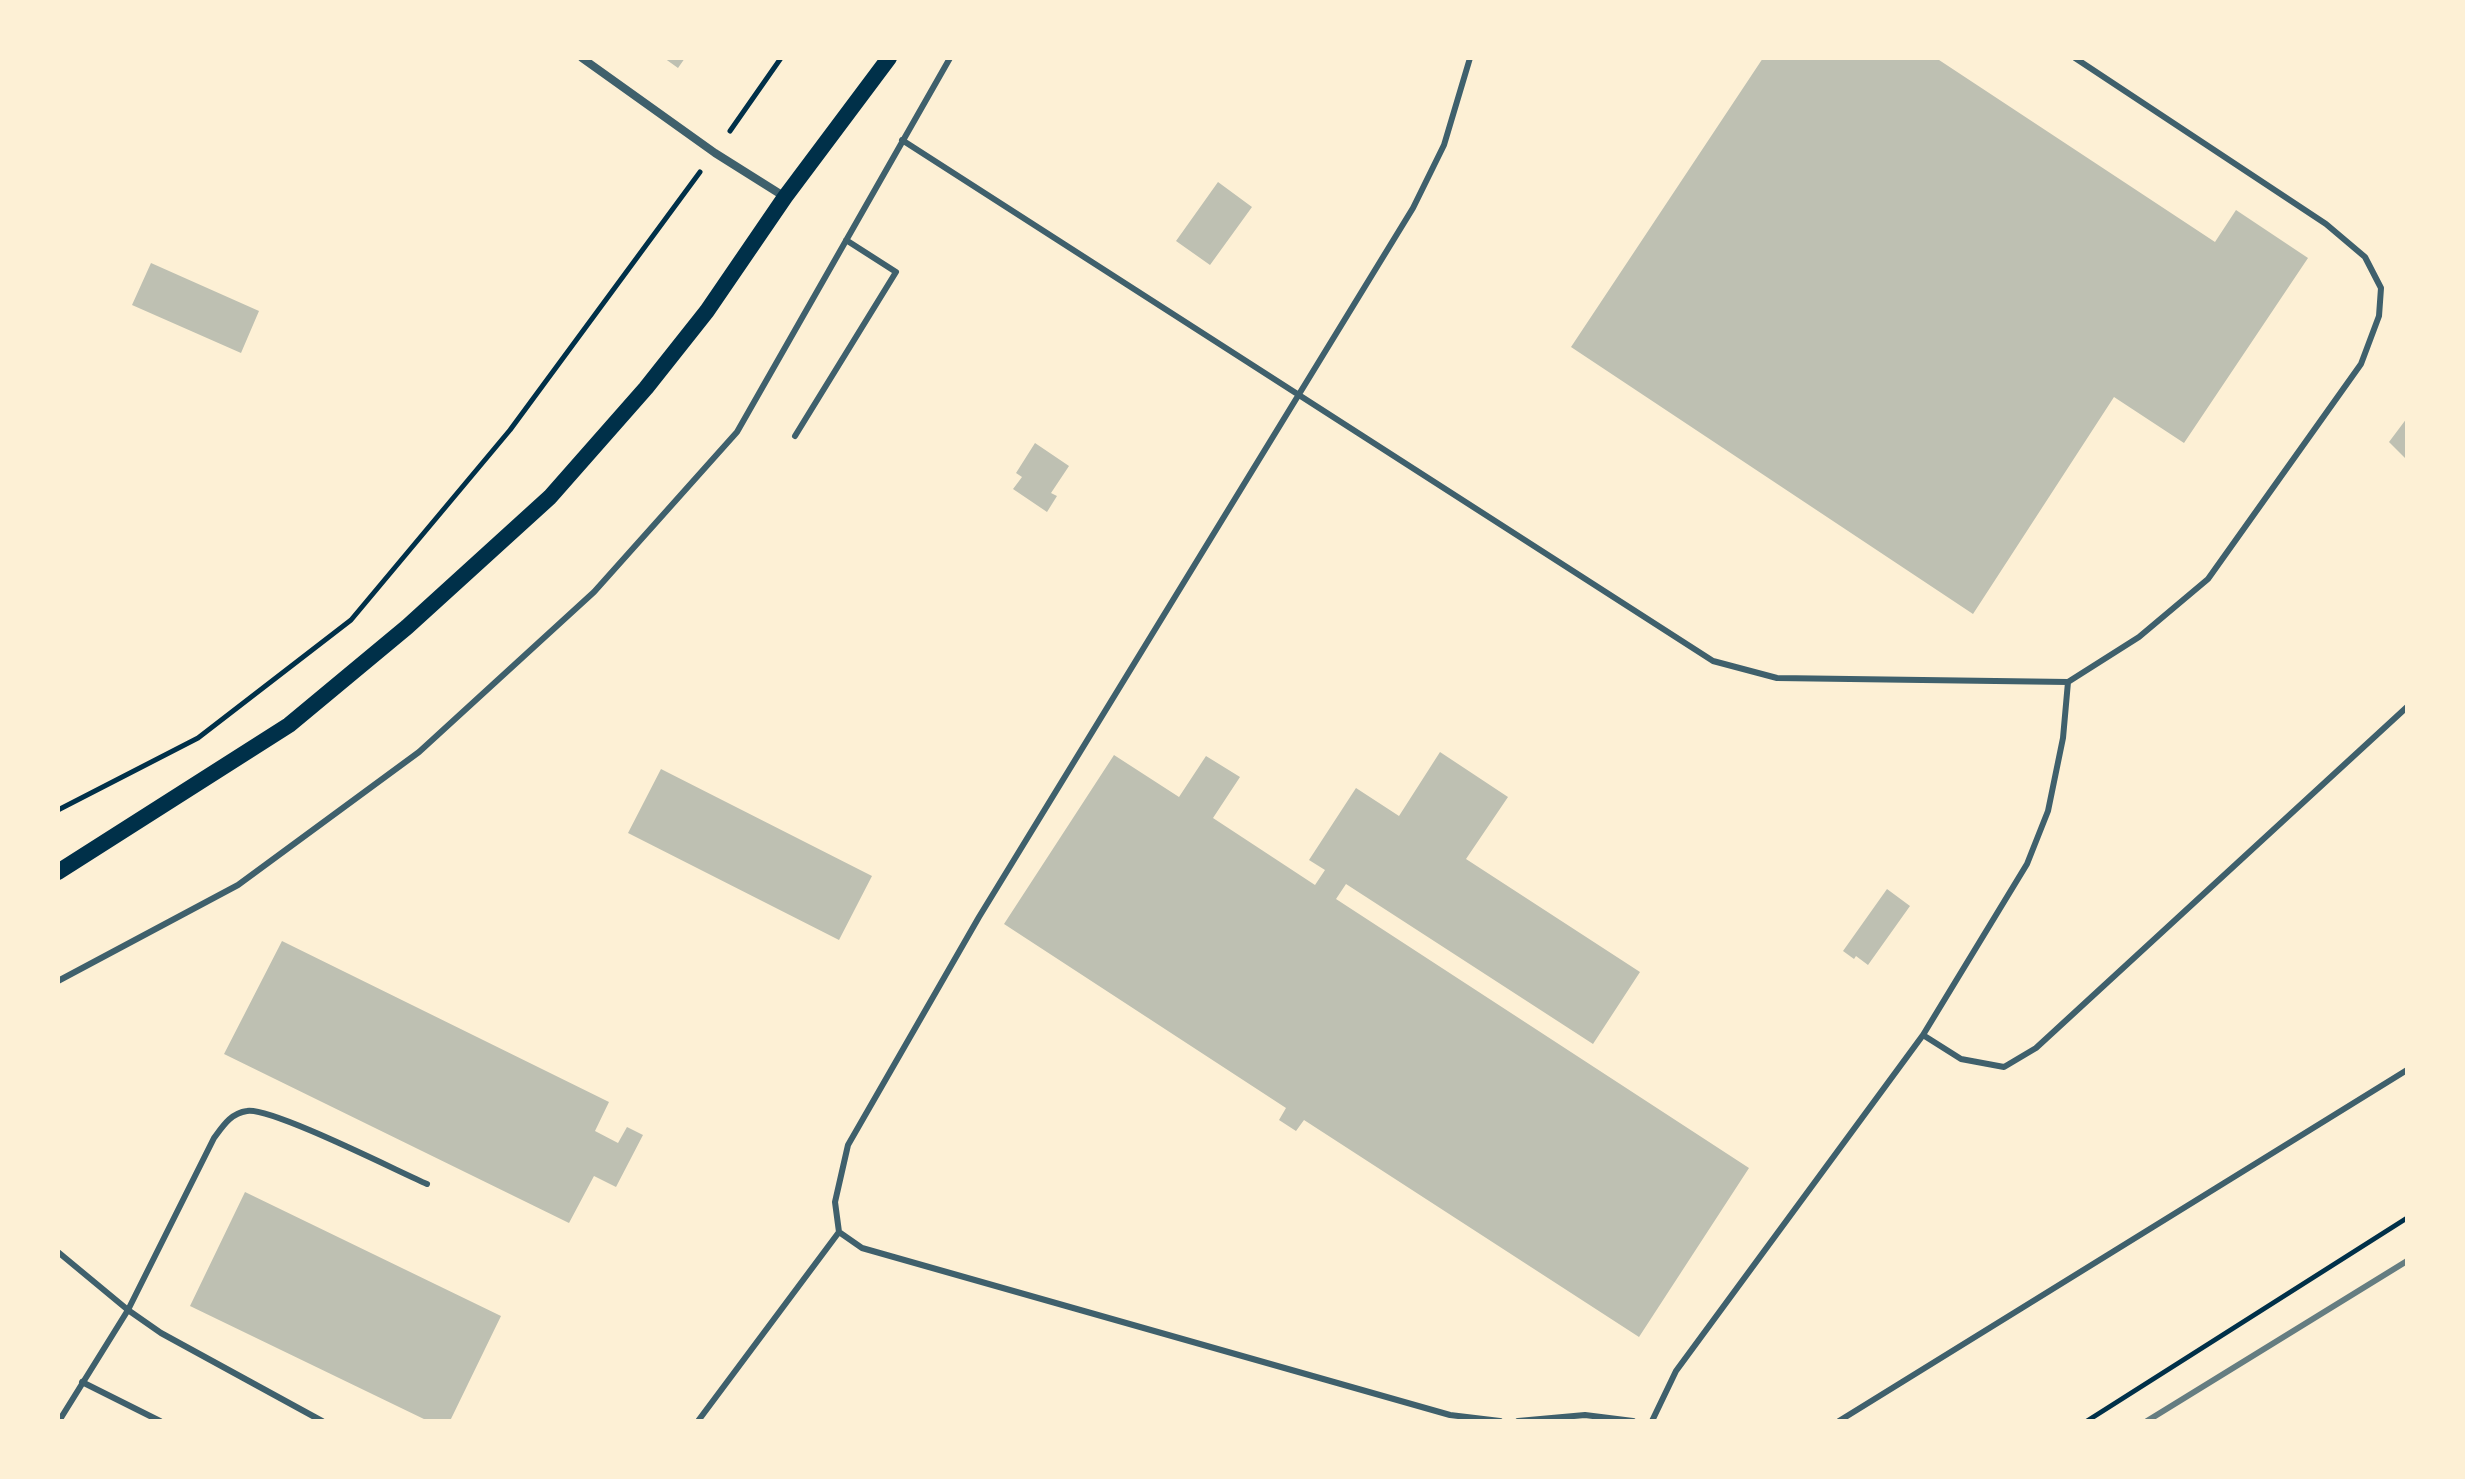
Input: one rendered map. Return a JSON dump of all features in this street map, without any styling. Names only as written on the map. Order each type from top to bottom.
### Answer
[{"type":"main road","points":[[58,872],[289,725],[407,627],[550,497],[646,388],[707,311],[785,197],[889,58]]},
{"type":"street","points":[[582,58],[715,153],[785,197]]},
{"type":"lane","points":[[58,981],[251,876],[419,752],[594,592],[737,432],[950,58]]},
{"type":"lane","points":[[698,1421],[839,1232],[835,1202],[848,1145],[979,917],[1413,208],[1444,145],[1470,58]]},
{"type":"lane","points":[[902,140],[1713,661],[1777,678],[2068,682],[2139,637],[2208,579],[2361,364],[2379,316],[2381,288],[2365,257],[2326,224],[2075,58]]},
{"type":"lane","points":[[795,436],[896,272],[846,240]]},
{"type":"lane","points":[[1652,1421],[1676,1371],[1923,1035],[2027,864],[2048,811],[2063,738],[2068,682]]},
{"type":"lane","points":[[1923,1035],[1961,1059],[2004,1067],[2036,1048],[2407,707]]},
{"type":"lane","points":[[1839,1421],[2407,1070]]},
{"type":"lane","points":[[59,1421],[128,1310],[214,1138],[230,1117],[249,1110],[284,1120],[427,1184]]},
{"type":"lane","points":[[839,1232],[862,1248],[1450,1415],[1500,1421]]},
{"type":"lane","points":[[58,1252],[161,1333],[322,1421]]},
{"type":"lane","points":[[82,1382],[160,1421]]},
{"type":"lane","points":[[1518,1421],[1585,1415],[1633,1421]]},
{"type":"path","points":[[58,810],[198,738],[351,620],[510,430],[715,153],[781,58]]},
{"type":"path","points":[[2087,1421],[2407,1218]]},
{"type":"building","points":[[664,58],[685,58],[678,68]]},
{"type":"building","points":[[1763,58],[1936,58],[2215,242],[2236,210],[2308,258],[2184,443],[2114,397],[1973,614],[1571,347]]},
{"type":"building","points":[[1218,182],[1252,207],[1210,265],[1176,241]]},
{"type":"building","points":[[151,263],[259,311],[241,353],[132,305]]},
{"type":"building","points":[[2407,418],[2407,460],[2389,442]]},
{"type":"building","points":[[1035,443],[1069,466],[1051,493],[1057,496],[1047,512],[1013,489],[1022,477],[1016,473]]},
{"type":"building","points":[[1440,752],[1508,797],[1466,859],[1640,972],[1593,1044],[1346,884],[1336,899],[1749,1168],[1639,1337],[1304,1120],[1296,1131],[1279,1120],[1286,1108],[1004,924],[1114,755],[1179,797],[1206,756],[1240,777],[1213,818],[1315,885],[1325,870],[1309,860],[1356,788],[1399,816]]},
{"type":"building","points":[[661,769],[872,876],[839,940],[628,833]]},
{"type":"building","points":[[1887,889],[1910,906],[1868,965],[1843,951]]},
{"type":"building","points":[[282,941],[609,1102],[595,1131],[618,1143],[627,1127],[643,1135],[616,1187],[594,1176],[569,1223],[224,1054]]},
{"type":"building","points":[[245,1192],[501,1316],[450,1421],[428,1421],[190,1306]]},
{"type":"railway","points":[[2147,1421],[2407,1261]]}]
